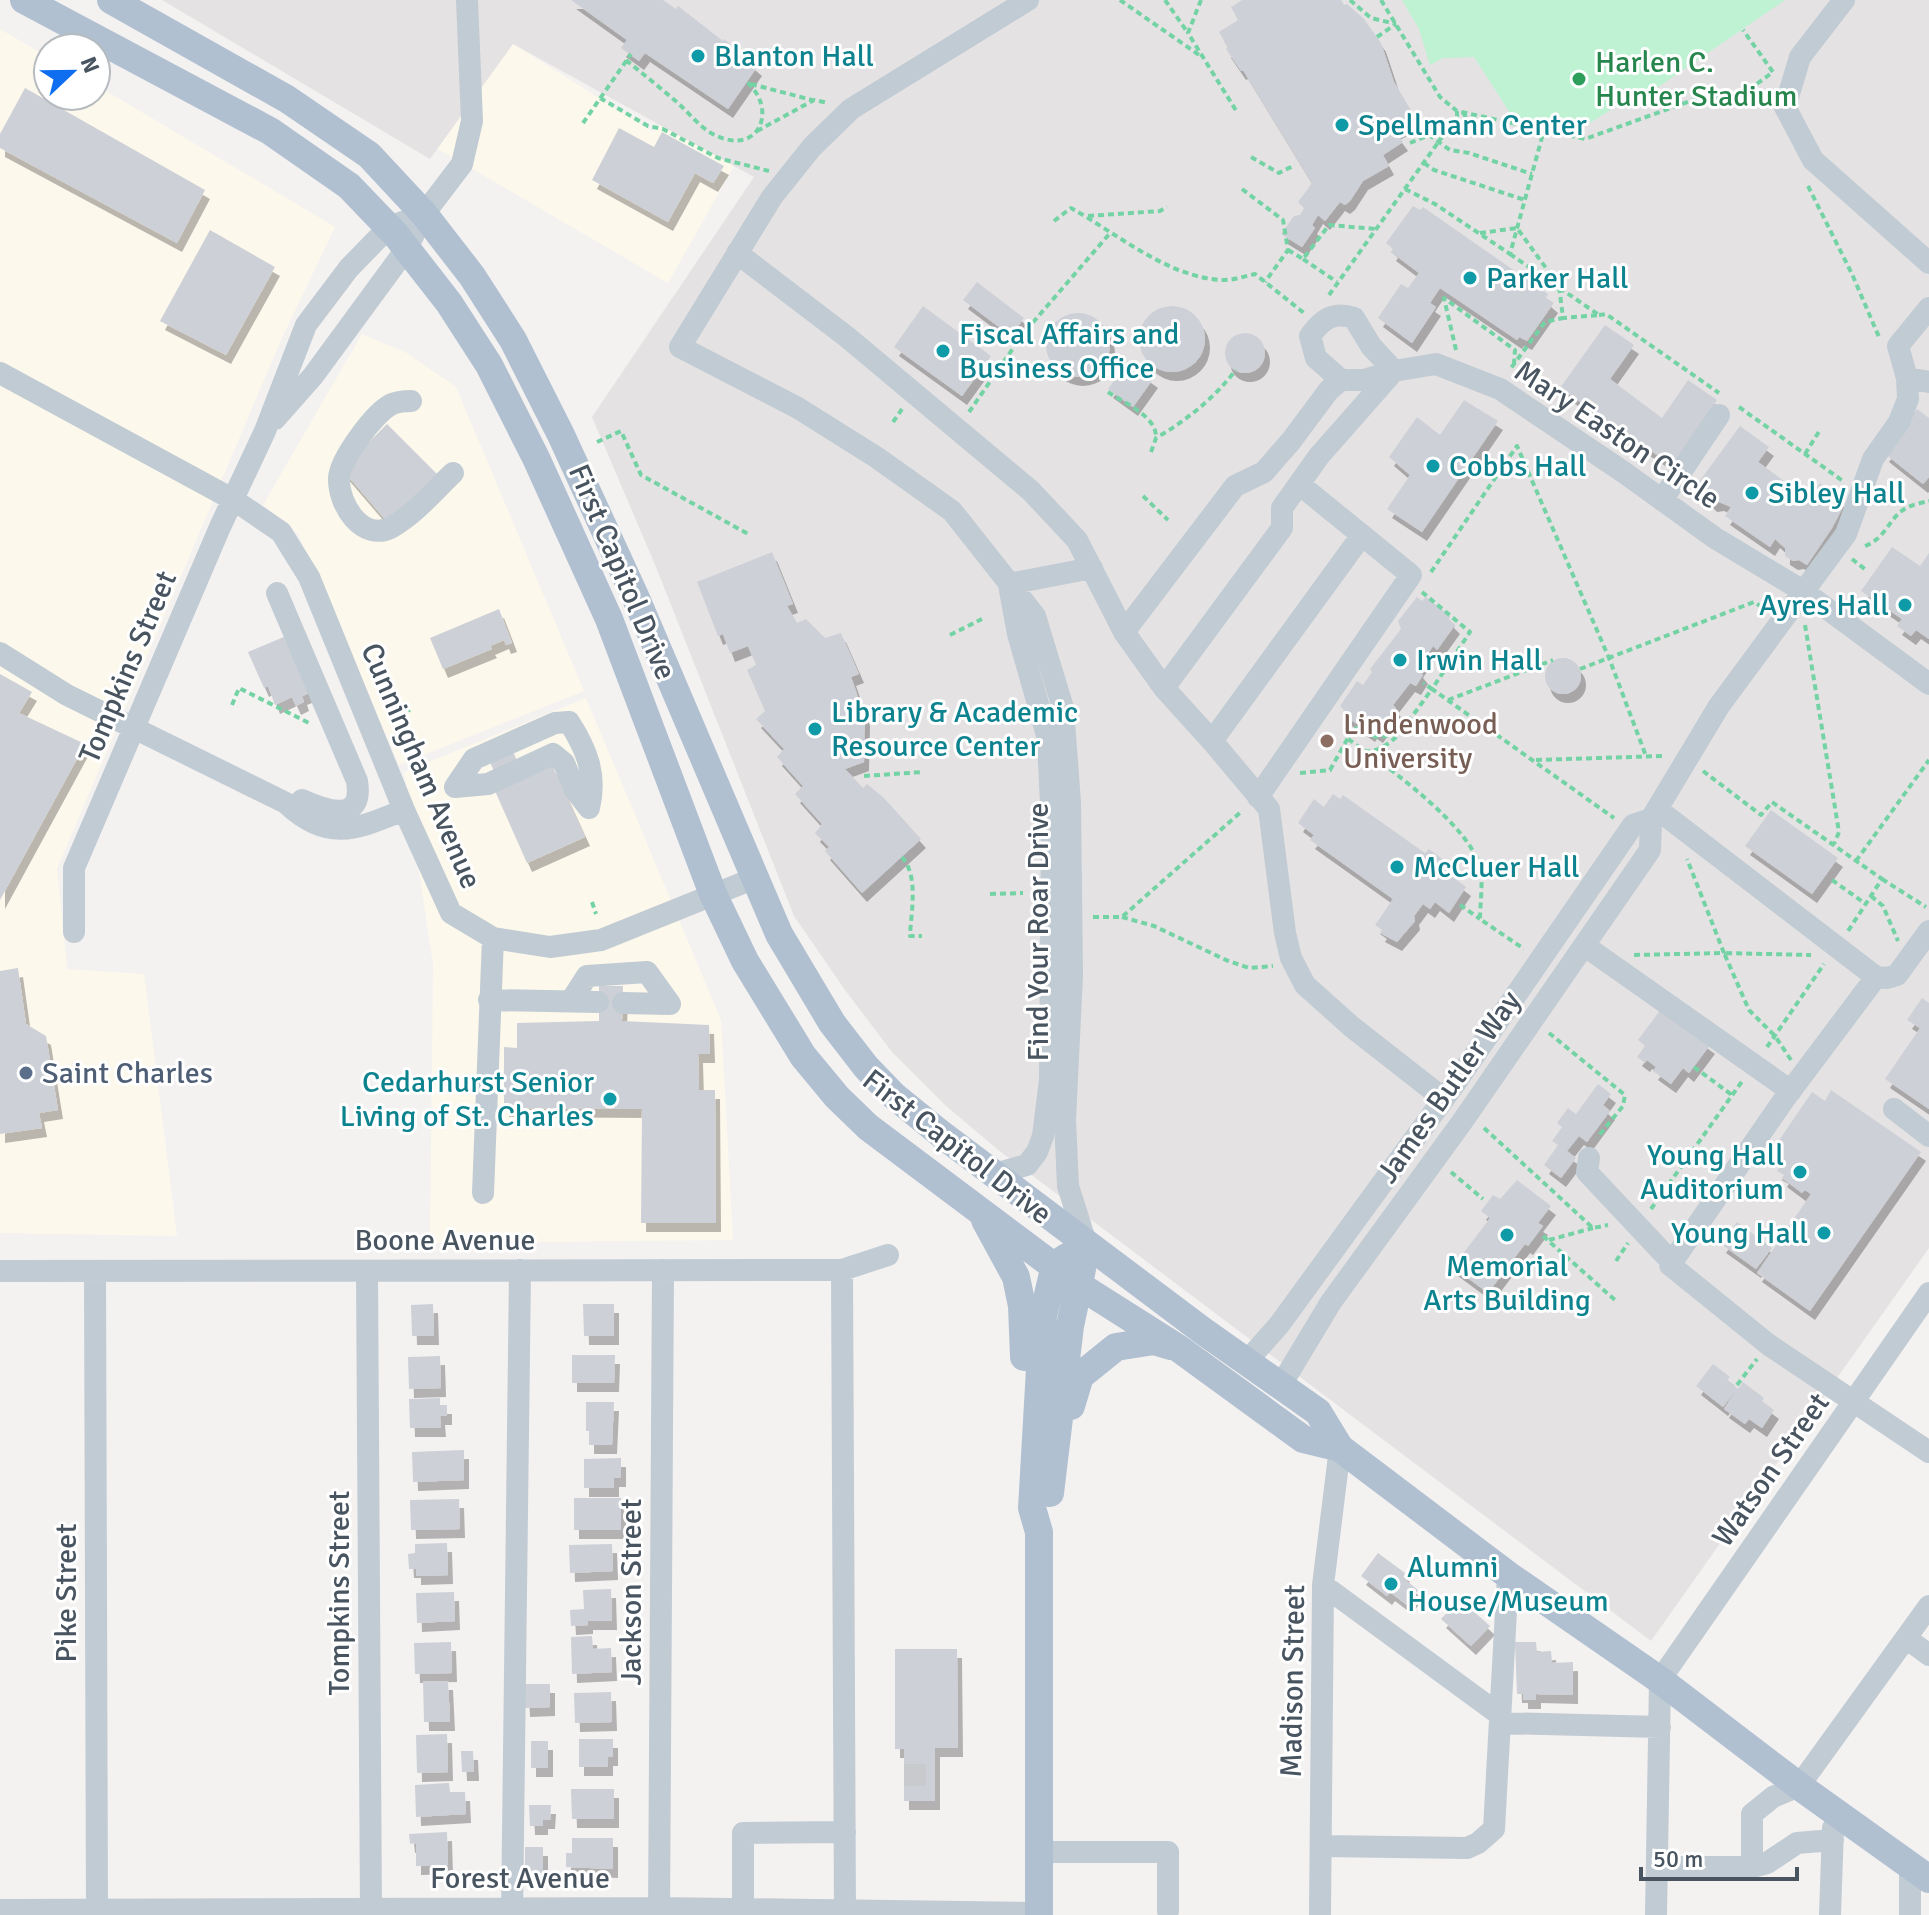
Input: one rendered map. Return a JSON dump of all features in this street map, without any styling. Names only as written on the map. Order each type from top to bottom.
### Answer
[{"type":"main road","name":"First Capitol Drive","points":[[24,0],[270,131],[349,186],[398,238],[449,303],[489,365],[536,458],[609,619],[713,894],[745,961],[803,1056],[837,1097],[868,1127],[1080,1286]]},
{"type":"main road","name":"First Capitol Drive","points":[[111,0],[287,99],[334,131],[369,155],[424,214],[472,276],[513,340],[561,435],[635,596],[786,947],[832,1023],[866,1067],[893,1095],[1086,1243]]},
{"type":"main road","points":[[979,1208],[1016,1277],[1022,1306],[1021,1469],[1035,1520]]},
{"type":"main road","name":"First Capitol Drive","points":[[1039,1914],[1035,1520],[1043,1316],[1055,1265],[1086,1243]]},
{"type":"main road","name":"First Capitol Drive","points":[[1035,1520],[1048,1509],[1070,1326],[1086,1243]]},
{"type":"main road","points":[[1086,1243],[1318,1412],[1340,1448],[1508,1575],[1660,1680],[1834,1811],[1922,1869]]},
{"type":"main road","points":[[1080,1286],[1178,1348],[1303,1439],[1340,1448]]},
{"type":"main road","points":[[1052,1473],[1080,1376],[1116,1347],[1154,1341],[1178,1348]]},
{"type":"street","points":[[424,214],[462,164],[469,140],[472,121],[467,0]]},
{"type":"street","name":"Find Your Roar Drive","points":[[1028,0],[851,109],[812,147],[772,197],[680,347],[798,408],[876,457],[952,511],[1035,616],[1063,708],[1070,802],[1072,976],[1065,1120],[1071,1199],[1086,1243]]},
{"type":"street","points":[[1844,0],[1800,57],[1785,107],[1813,160],[1929,263]]},
{"type":"street","name":"Tompkins Street","points":[[74,932],[74,868],[220,527],[265,431],[306,325],[349,268],[398,238],[424,214]]},
{"type":"street","name":"Tompkins Street","points":[[265,431],[313,376],[398,238]]},
{"type":"street","points":[[737,253],[847,337],[1031,491],[1077,540],[1124,632],[1164,688],[1269,809],[1285,933],[1305,985],[1352,1027],[1444,1099]]},
{"type":"street","name":"James Butler Way","points":[[1247,1361],[1279,1325],[1444,1099],[1541,960],[1646,819],[1719,706],[1846,534],[1873,459],[1899,422],[1918,380],[1898,346],[1929,308]]},
{"type":"street","points":[[1124,632],[1235,486],[1264,472],[1329,390],[1341,380],[1316,358],[1310,336],[1330,316],[1342,314],[1354,318],[1371,346],[1394,371],[1319,456],[1282,508],[1282,528],[1164,688]]},
{"type":"street","name":"Mary Easton Circle","points":[[1341,380],[1364,380],[1436,364],[1500,389],[1715,538],[1803,591],[1929,684]]},
{"type":"street","name":"Cunningham Avenue","points":[[0,373],[234,500],[281,532],[309,577],[404,810],[451,913],[493,938],[550,947],[601,940],[755,878]]},
{"type":"street","points":[[411,401],[393,403],[378,415],[346,457],[339,477],[342,498],[353,520],[371,530],[390,529],[453,473]]},
{"type":"street","points":[[1662,500],[1719,415]]},
{"type":"street","points":[[1258,797],[1413,585],[1411,575],[1299,484]]},
{"type":"street","points":[[1212,741],[1362,535]]},
{"type":"street","points":[[1009,584],[1092,568]]},
{"type":"street","name":"Find Your Roar Drive","points":[[994,1174],[1027,1165],[1037,1152],[1043,1136],[1050,1067],[1052,826],[1048,739],[1018,634],[1009,584]]},
{"type":"street","points":[[277,593],[357,781],[359,793],[353,805],[344,811],[326,811],[286,793]]},
{"type":"street","points":[[0,653],[67,695],[286,803],[300,816],[341,830],[359,829],[404,810]]},
{"type":"street","points":[[569,722],[593,773],[594,788],[589,808],[575,790],[564,763],[553,754],[488,784],[455,787],[474,759],[555,723],[569,722]]},
{"type":"street","points":[[1646,819],[1876,977],[1897,975],[1929,931]]},
{"type":"street","name":"James Butler Way","points":[[1281,1385],[1331,1302],[1533,1020],[1591,951],[1650,850],[1646,819]]},
{"type":"street","points":[[483,1193],[493,938]]},
{"type":"street","points":[[1591,951],[1791,1091]]},
{"type":"street","points":[[571,1001],[587,976],[647,972],[670,1004],[623,1003]]},
{"type":"street","points":[[1876,977],[1791,1091],[1670,1265],[1769,1345],[1929,1452]]},
{"type":"street","points":[[489,1000],[598,1002]]},
{"type":"street","points":[[1894,1109],[1929,1136]]},
{"type":"street","points":[[1589,1158],[1587,1172],[1665,1255]]},
{"type":"street","name":"Boone Avenue","points":[[0,1271],[842,1270],[888,1255]]},
{"type":"street","points":[[512,1912],[520,1270]]},
{"type":"street","name":"Jackson Street","points":[[659,1912],[663,1270]]},
{"type":"street","points":[[842,1270],[845,1913]]},
{"type":"street","name":"Pike Street","points":[[95,1271],[97,1913]]},
{"type":"street","name":"Tompkins Street","points":[[367,1271],[371,1912]]},
{"type":"street","name":"Watson Street","points":[[1660,1680],[1929,1293]]},
{"type":"street","name":"Madison Street","points":[[1320,1915],[1323,1585],[1340,1448]]},
{"type":"street","points":[[1321,1846],[1467,1848],[1494,1829],[1508,1575]]},
{"type":"street","points":[[1323,1585],[1500,1719],[1660,1727]]},
{"type":"street","points":[[1752,1867],[1752,1814],[1773,1797],[1799,1786],[1929,1606]]},
{"type":"street","points":[[1906,1638],[1929,1655]]},
{"type":"street","points":[[1656,1915],[1660,1680]]},
{"type":"street","points":[[1830,1915],[1834,1811]]},
{"type":"street","points":[[743,1910],[743,1833],[845,1832]]},
{"type":"street","points":[[1657,1867],[1752,1867],[1767,1863],[1797,1843],[1833,1840]]},
{"type":"street","points":[[1039,1852],[1168,1852],[1168,1911]]},
{"type":"street","points":[[1910,1915],[1922,1869]]},
{"type":"street","name":"Forest Avenue","points":[[0,1910],[97,1913],[743,1910],[1039,1914]]},
{"type":"path","points":[[1120,0],[1203,58]]},
{"type":"path","points":[[1165,0],[1237,112]]},
{"type":"path","points":[[1188,33],[1201,0]]},
{"type":"path","points":[[1350,0],[1371,18],[1396,24]]},
{"type":"path","points":[[1381,0],[1440,97],[1486,136]]},
{"type":"path","points":[[1377,37],[1396,24]]},
{"type":"path","points":[[1460,111],[1585,139],[1696,99],[1739,97],[1773,72],[1743,30]]},
{"type":"path","points":[[583,123],[631,54]]},
{"type":"path","points":[[626,60],[713,135],[735,142],[743,141],[814,100]]},
{"type":"path","points":[[755,132],[763,114],[758,95],[748,83],[832,104]]},
{"type":"path","points":[[600,98],[648,126],[663,129],[718,158],[773,172]]},
{"type":"path","points":[[1326,299],[1460,111]]},
{"type":"path","points":[[1510,254],[1544,130]]},
{"type":"path","points":[[1410,143],[1429,135],[1450,150],[1469,153],[1532,174]]},
{"type":"path","points":[[1251,157],[1279,173],[1295,165]]},
{"type":"path","points":[[1424,163],[1434,170],[1525,200]]},
{"type":"path","points":[[1802,173],[1852,274],[1882,345]]},
{"type":"path","points":[[1242,189],[1283,220],[1288,250],[1265,282]]},
{"type":"path","points":[[1405,189],[1435,204],[1599,315],[1545,322],[1513,366],[1515,350],[1444,298],[1456,350]]},
{"type":"path","points":[[1086,216],[1160,211],[1167,207]]},
{"type":"path","points":[[1054,221],[1071,208],[1145,254],[1203,277],[1226,280],[1255,274],[1319,324]]},
{"type":"path","points":[[1303,259],[1329,225],[1376,229]]},
{"type":"path","points":[[1478,233],[1517,228]]},
{"type":"path","points":[[1517,228],[1559,286],[1563,318]]},
{"type":"path","points":[[968,413],[1023,334],[1111,232]]},
{"type":"path","points":[[1288,250],[1337,283]]},
{"type":"path","points":[[1156,438],[1182,423],[1205,404],[1236,370]]},
{"type":"path","points":[[1108,392],[1150,420],[1156,428],[1151,452]]},
{"type":"path","points":[[1805,454],[1820,430]]},
{"type":"path","points":[[597,442],[621,431],[641,475],[750,535]]},
{"type":"path","points":[[1366,751],[1389,743],[1403,729],[1470,632],[1413,585],[1517,446],[1609,658],[1646,756]]},
{"type":"path","points":[[1143,496],[1168,520]]},
{"type":"path","points":[[1827,559],[1875,542],[1902,510],[1929,501]]},
{"type":"path","points":[[1803,591],[1839,832],[1833,845]]},
{"type":"path","points":[[1580,669],[1754,602],[1765,609]]},
{"type":"path","points":[[950,635],[982,619]]},
{"type":"path","points":[[1448,700],[1553,660]]},
{"type":"path","points":[[1423,683],[1534,761],[1646,819]]},
{"type":"path","points":[[232,705],[239,688],[321,729]]},
{"type":"path","points":[[390,719],[410,710]]},
{"type":"path","points":[[1326,772],[1354,727],[1368,738],[1403,729]]},
{"type":"path","points":[[1347,739],[1416,791],[1469,846],[1480,865],[1480,919]]},
{"type":"path","points":[[1534,761],[1668,756]]},
{"type":"path","points":[[1856,861],[1929,760]]},
{"type":"path","points":[[1701,770],[1761,815],[1772,802],[1926,907]]},
{"type":"path","points":[[864,776],[923,772]]},
{"type":"path","points":[[1122,917],[1258,797]]},
{"type":"path","points":[[902,857],[909,865],[912,880],[910,936],[922,936]]},
{"type":"path","points":[[1686,857],[1749,1010],[1775,1036],[1796,1068]]},
{"type":"path","points":[[1847,933],[1882,879]]},
{"type":"path","points":[[1832,880],[1866,904]]},
{"type":"path","points":[[990,894],[1023,893]]},
{"type":"path","points":[[1871,896],[1883,906],[1907,961]]},
{"type":"path","points":[[592,902],[596,914]]},
{"type":"path","points":[[1460,905],[1541,960]]},
{"type":"path","points":[[1093,917],[1122,917],[1154,926],[1249,968],[1295,965]]},
{"type":"path","points":[[1591,951],[1814,955]]},
{"type":"path","points":[[1767,1047],[1829,956]]},
{"type":"path","points":[[1533,1020],[1625,1095],[1623,1106],[1592,1143],[1589,1158]]},
{"type":"path","points":[[1694,1067],[1732,1095]]},
{"type":"path","points":[[1616,1261],[1746,1076]]},
{"type":"path","points":[[1468,1114],[1593,1228]]},
{"type":"path","points":[[1435,1160],[1483,1199]]},
{"type":"path","points":[[1548,1241],[1624,1223],[1638,1227]]},
{"type":"path","points":[[1543,1236],[1615,1300]]},
{"type":"path","points":[[1737,1385],[1769,1345]]},
{"type":"path","points":[[1732,1379],[1743,1378]]},
{"type":"shaded area","name":"Lindenwood University","points":[[162,0],[1929,0],[1929,1248],[1651,1641],[997,1149],[945,1105],[892,1052],[794,916],[656,567],[592,417],[754,177],[513,44],[430,159]]},
{"type":"shaded area","points":[[182,0],[510,42],[653,132],[663,121],[734,166],[668,283]]},
{"type":"shaded area","points":[[0,29],[32,48],[32,112],[112,112],[112,95],[335,227],[281,340],[57,869],[67,969],[144,974],[177,1236],[0,1233]]},
{"type":"shaded area","points":[[362,334],[407,353],[456,387],[584,691],[399,765],[298,534],[263,505]]},
{"type":"shaded area","points":[[586,698],[721,1020],[733,1240],[430,1243],[433,964],[404,772]]},
{"type":"green space","name":"Harlen C. Hunter Stadium","points":[[1402,0],[1785,0],[1648,94],[1620,104],[1577,131],[1512,116],[1474,57],[1443,58],[1430,65],[1419,29]]},
{"type":"building","name":"Blanton Hall","points":[[571,0],[663,0],[676,9],[678,6],[757,67],[728,109],[645,53],[639,61],[621,48],[627,40]]},
{"type":"building","name":"Spellmann Center","points":[[1242,0],[1341,0],[1344,5],[1347,4],[1364,19],[1381,43],[1394,82],[1416,119],[1395,131],[1403,142],[1383,155],[1389,166],[1363,181],[1350,201],[1345,205],[1340,202],[1325,221],[1318,215],[1312,225],[1315,228],[1302,247],[1281,234],[1294,216],[1300,215],[1304,208],[1298,202],[1312,183],[1243,70],[1226,49],[1228,47],[1219,32],[1238,20],[1231,7]]},
{"type":"building","points":[[25,88],[32,92],[32,112],[67,112],[205,190],[177,243],[0,148],[0,134]]},
{"type":"building","points":[[619,128],[654,147],[662,132],[724,166],[713,183],[695,173],[668,222],[592,180]]},
{"type":"building","name":"Parker Hall","points":[[1413,206],[1420,210],[1423,207],[1548,294],[1546,298],[1553,304],[1527,341],[1519,337],[1517,340],[1440,288],[1430,303],[1436,307],[1412,343],[1378,318],[1401,284],[1408,288],[1419,273],[1391,252],[1393,249],[1386,243]]},
{"type":"building","points":[[210,230],[275,267],[226,355],[160,321]]},
{"type":"building","points":[[977,282],[1024,318],[1011,336],[963,300]]},
{"type":"building","name":"Fiscal Affairs and Business Office","points":[[923,306],[991,356],[962,396],[894,347]]},
{"type":"building","points":[[1172,306],[1185,309],[1195,316],[1202,326],[1205,339],[1202,352],[1195,362],[1185,369],[1172,372],[1159,369],[1149,362],[1142,352],[1139,339],[1142,326],[1149,316],[1159,309]]},
{"type":"building","points":[[1078,313],[1090,315],[1101,322],[1108,333],[1108,357],[1101,368],[1090,375],[1078,377],[1066,375],[1055,368],[1048,357],[1046,345],[1048,333],[1055,322],[1066,315]]},
{"type":"building","points":[[1605,325],[1634,345],[1610,379],[1662,418],[1688,380],[1717,400],[1672,465],[1627,435],[1625,439],[1602,424],[1605,419],[1560,388]]},
{"type":"building","points":[[1245,333],[1259,339],[1265,353],[1259,367],[1245,373],[1231,367],[1225,353],[1231,339]]},
{"type":"building","points":[[1128,361],[1153,379],[1133,407],[1108,389]]},
{"type":"building","name":"Cobbs Hall","points":[[1464,400],[1498,421],[1422,532],[1387,509],[1410,475],[1389,457],[1417,417],[1440,435]]},
{"type":"building","points":[[1917,409],[1929,418],[1929,477],[1923,484],[1884,453]]},
{"type":"building","points":[[387,424],[440,477],[390,525],[342,469]]},
{"type":"building","name":"Sibley Hall","points":[[1740,426],[1769,447],[1758,462],[1809,499],[1820,483],[1845,503],[1807,565],[1785,556],[1785,548],[1775,539],[1770,547],[1725,516],[1731,507],[1719,502],[1712,503],[1696,486]]},
{"type":"building","name":"Ayres Hall","points":[[1892,547],[1920,566],[1929,553],[1929,639],[1916,630],[1911,636],[1897,626],[1902,619],[1861,591]]},
{"type":"building","name":"Library & Academic Resource Center","points":[[772,552],[793,604],[787,606],[797,623],[806,619],[825,638],[841,633],[859,674],[851,677],[865,717],[864,762],[845,769],[863,788],[867,784],[884,798],[921,839],[862,893],[825,851],[829,847],[815,833],[822,824],[795,794],[803,786],[777,757],[784,749],[756,719],[765,711],[747,670],[756,665],[748,646],[730,653],[723,634],[718,636],[697,582]]},
{"type":"building","name":"Irwin Hall","points":[[1417,597],[1422,601],[1426,597],[1450,616],[1455,625],[1437,650],[1433,646],[1418,669],[1423,675],[1416,686],[1410,683],[1393,705],[1396,708],[1378,734],[1372,730],[1370,733],[1344,715],[1346,712],[1340,706],[1357,681],[1363,685],[1372,672],[1370,669],[1401,629],[1398,621]]},
{"type":"building","points":[[499,609],[512,643],[506,645],[504,640],[490,646],[492,649],[443,669],[430,638]]},
{"type":"building","points":[[291,634],[312,692],[302,696],[304,702],[296,706],[292,697],[275,705],[248,652]]},
{"type":"building","points":[[1563,658],[1576,663],[1581,676],[1576,689],[1563,694],[1550,689],[1545,676],[1550,663]]},
{"type":"building","points":[[0,674],[32,692],[19,713],[85,744],[0,900]]},
{"type":"building","points":[[513,751],[524,778],[552,765],[585,837],[527,863],[495,791],[501,788],[490,762]]},
{"type":"building","name":"McCluer Hall","points":[[1333,794],[1340,799],[1343,795],[1425,853],[1429,849],[1449,864],[1444,870],[1466,887],[1449,913],[1435,902],[1430,909],[1423,904],[1414,916],[1415,921],[1397,942],[1380,933],[1382,930],[1375,925],[1393,899],[1310,840],[1314,835],[1298,823],[1314,799],[1324,807]]},
{"type":"building","points":[[1771,810],[1838,858],[1812,894],[1745,846]]},
{"type":"building","name":"Saint Charles","points":[[18,968],[26,1024],[46,1036],[58,1110],[39,1113],[42,1128],[0,1134],[0,971]]},
{"type":"building","name":"Cedarhurst Senior Living of St. Charles","points":[[599,986],[623,986],[622,1021],[709,1025],[710,1054],[698,1054],[699,1090],[715,1090],[716,1223],[641,1223],[642,1109],[504,1108],[504,1047],[517,1048],[517,1023],[599,1021]]},
{"type":"building","points":[[1922,998],[1929,1003],[1929,1109],[1885,1079],[1920,1028],[1907,1020]]},
{"type":"building","points":[[1661,1009],[1710,1045],[1689,1073],[1683,1068],[1671,1084],[1653,1071],[1656,1067],[1637,1057],[1645,1046],[1638,1040]]},
{"type":"building","points":[[1598,1084],[1611,1094],[1603,1105],[1610,1111],[1587,1142],[1579,1136],[1567,1151],[1576,1158],[1561,1178],[1544,1165],[1558,1145],[1552,1141],[1562,1127],[1557,1123],[1568,1108],[1576,1114]]},
{"type":"building","name":"Young Hall","points":[[1831,1090],[1921,1152],[1810,1311],[1757,1273],[1811,1194],[1805,1190],[1802,1193],[1782,1178],[1784,1175],[1777,1171],[1783,1161],[1771,1152],[1812,1092],[1825,1101]]},
{"type":"building","name":"Memorial Arts Building","points":[[1517,1180],[1551,1206],[1538,1223],[1543,1226],[1528,1246],[1525,1244],[1488,1293],[1453,1267],[1490,1218],[1481,1211],[1493,1195],[1500,1199]]},
{"type":"building","points":[[1737,1222],[1772,1248],[1756,1269],[1721,1244]]},
{"type":"building","points":[[433,1304],[434,1336],[412,1336],[411,1305]]},
{"type":"building","points":[[583,1304],[614,1304],[614,1336],[584,1336]]},
{"type":"building","points":[[572,1355],[615,1355],[614,1383],[572,1383]]},
{"type":"building","points":[[440,1356],[441,1388],[409,1389],[408,1357]]},
{"type":"building","points":[[1713,1364],[1730,1377],[1727,1380],[1738,1389],[1743,1382],[1774,1410],[1762,1428],[1749,1419],[1745,1424],[1724,1409],[1735,1392],[1723,1407],[1696,1386]]},
{"type":"building","points":[[440,1398],[440,1405],[447,1405],[447,1416],[440,1416],[441,1428],[410,1428],[409,1399]]},
{"type":"building","points":[[586,1402],[614,1402],[612,1445],[589,1445]]},
{"type":"building","points":[[464,1450],[464,1480],[413,1482],[412,1452]]},
{"type":"building","points":[[621,1458],[621,1478],[614,1478],[614,1488],[584,1488],[584,1459]]},
{"type":"building","points":[[574,1498],[621,1498],[621,1530],[574,1530]]},
{"type":"building","points":[[459,1499],[460,1529],[411,1530],[410,1500]]},
{"type":"building","points":[[447,1543],[448,1575],[416,1576],[416,1569],[409,1569],[408,1554],[415,1553],[415,1544]]},
{"type":"building","points":[[612,1544],[613,1571],[570,1573],[569,1545]]},
{"type":"building","name":"Alumni House/Museum","points":[[1378,1553],[1405,1573],[1403,1578],[1418,1590],[1407,1605],[1390,1592],[1387,1596],[1361,1576]]},
{"type":"building","points":[[611,1589],[612,1621],[588,1621],[588,1625],[571,1626],[570,1610],[584,1609],[583,1590]]},
{"type":"building","points":[[454,1592],[455,1621],[417,1623],[416,1593]]},
{"type":"building","points":[[1460,1599],[1490,1626],[1471,1646],[1441,1619]]},
{"type":"building","points":[[592,1636],[593,1649],[611,1648],[612,1672],[572,1674],[571,1637]]},
{"type":"building","points":[[451,1642],[452,1673],[415,1674],[414,1643]]},
{"type":"building","points":[[1515,1642],[1536,1642],[1537,1652],[1551,1651],[1552,1663],[1573,1662],[1573,1695],[1536,1694],[1536,1700],[1523,1700],[1523,1694],[1517,1694]]},
{"type":"building","points":[[895,1649],[957,1649],[958,1748],[935,1748],[935,1801],[904,1801],[904,1749],[895,1749]]},
{"type":"building","points":[[423,1681],[448,1681],[450,1722],[424,1722]]},
{"type":"building","points":[[524,1684],[550,1684],[550,1707],[525,1708]]},
{"type":"building","points":[[611,1692],[612,1722],[575,1723],[574,1693]]},
{"type":"building","points":[[447,1734],[448,1772],[417,1773],[416,1735]]},
{"type":"building","points":[[579,1739],[613,1739],[613,1757],[608,1757],[608,1767],[579,1767]]},
{"type":"building","points":[[531,1741],[548,1741],[548,1768],[531,1768]]},
{"type":"building","points":[[461,1751],[473,1751],[474,1772],[462,1772]]},
{"type":"building","points":[[449,1783],[450,1792],[465,1792],[466,1814],[416,1817],[415,1785]]},
{"type":"building","points":[[571,1789],[614,1789],[614,1819],[572,1819]]},
{"type":"building","points":[[529,1805],[551,1805],[550,1820],[543,1820],[543,1826],[530,1826]]},
{"type":"building","points":[[447,1832],[448,1865],[416,1866],[416,1843],[410,1844],[409,1834]]},
{"type":"building","points":[[572,1838],[613,1838],[613,1869],[566,1867],[566,1853],[572,1853]]},
{"type":"building","points":[[525,1847],[543,1847],[543,1875],[525,1875]]},
{"type":"tunnel","points":[[904,1775],[935,1775]]},
{"type":"place","name":"Blanton Hall","points":[[698,56]]},
{"type":"place","name":"Harlen C. Hunter Stadium","points":[[1579,79]]},
{"type":"place","name":"Spellmann Center","points":[[1342,125]]},
{"type":"place","name":"Parker Hall","points":[[1470,278]]},
{"type":"place","name":"Fiscal Affairs and Business Office","points":[[943,351]]},
{"type":"place","name":"Cobbs Hall","points":[[1433,466]]},
{"type":"place","name":"Sibley Hall","points":[[1752,493]]},
{"type":"place","name":"Ayres Hall","points":[[1905,605]]},
{"type":"place","name":"Irwin Hall","points":[[1400,660]]},
{"type":"place","name":"Library & Academic Resource Center","points":[[815,729]]},
{"type":"place","name":"Lindenwood University","points":[[1327,741]]},
{"type":"place","name":"McCluer Hall","points":[[1397,867]]},
{"type":"place","name":"Saint Charles","points":[[26,1073]]},
{"type":"place","name":"Cedarhurst Senior Living of St. Charles","points":[[610,1099]]},
{"type":"place","name":"Young Hall Auditorium","points":[[1800,1172]]},
{"type":"place","name":"Young Hall","points":[[1824,1233]]},
{"type":"place","name":"Memorial Arts Building","points":[[1507,1235]]},
{"type":"place","name":"Alumni House/Museum","points":[[1391,1584]]}]
